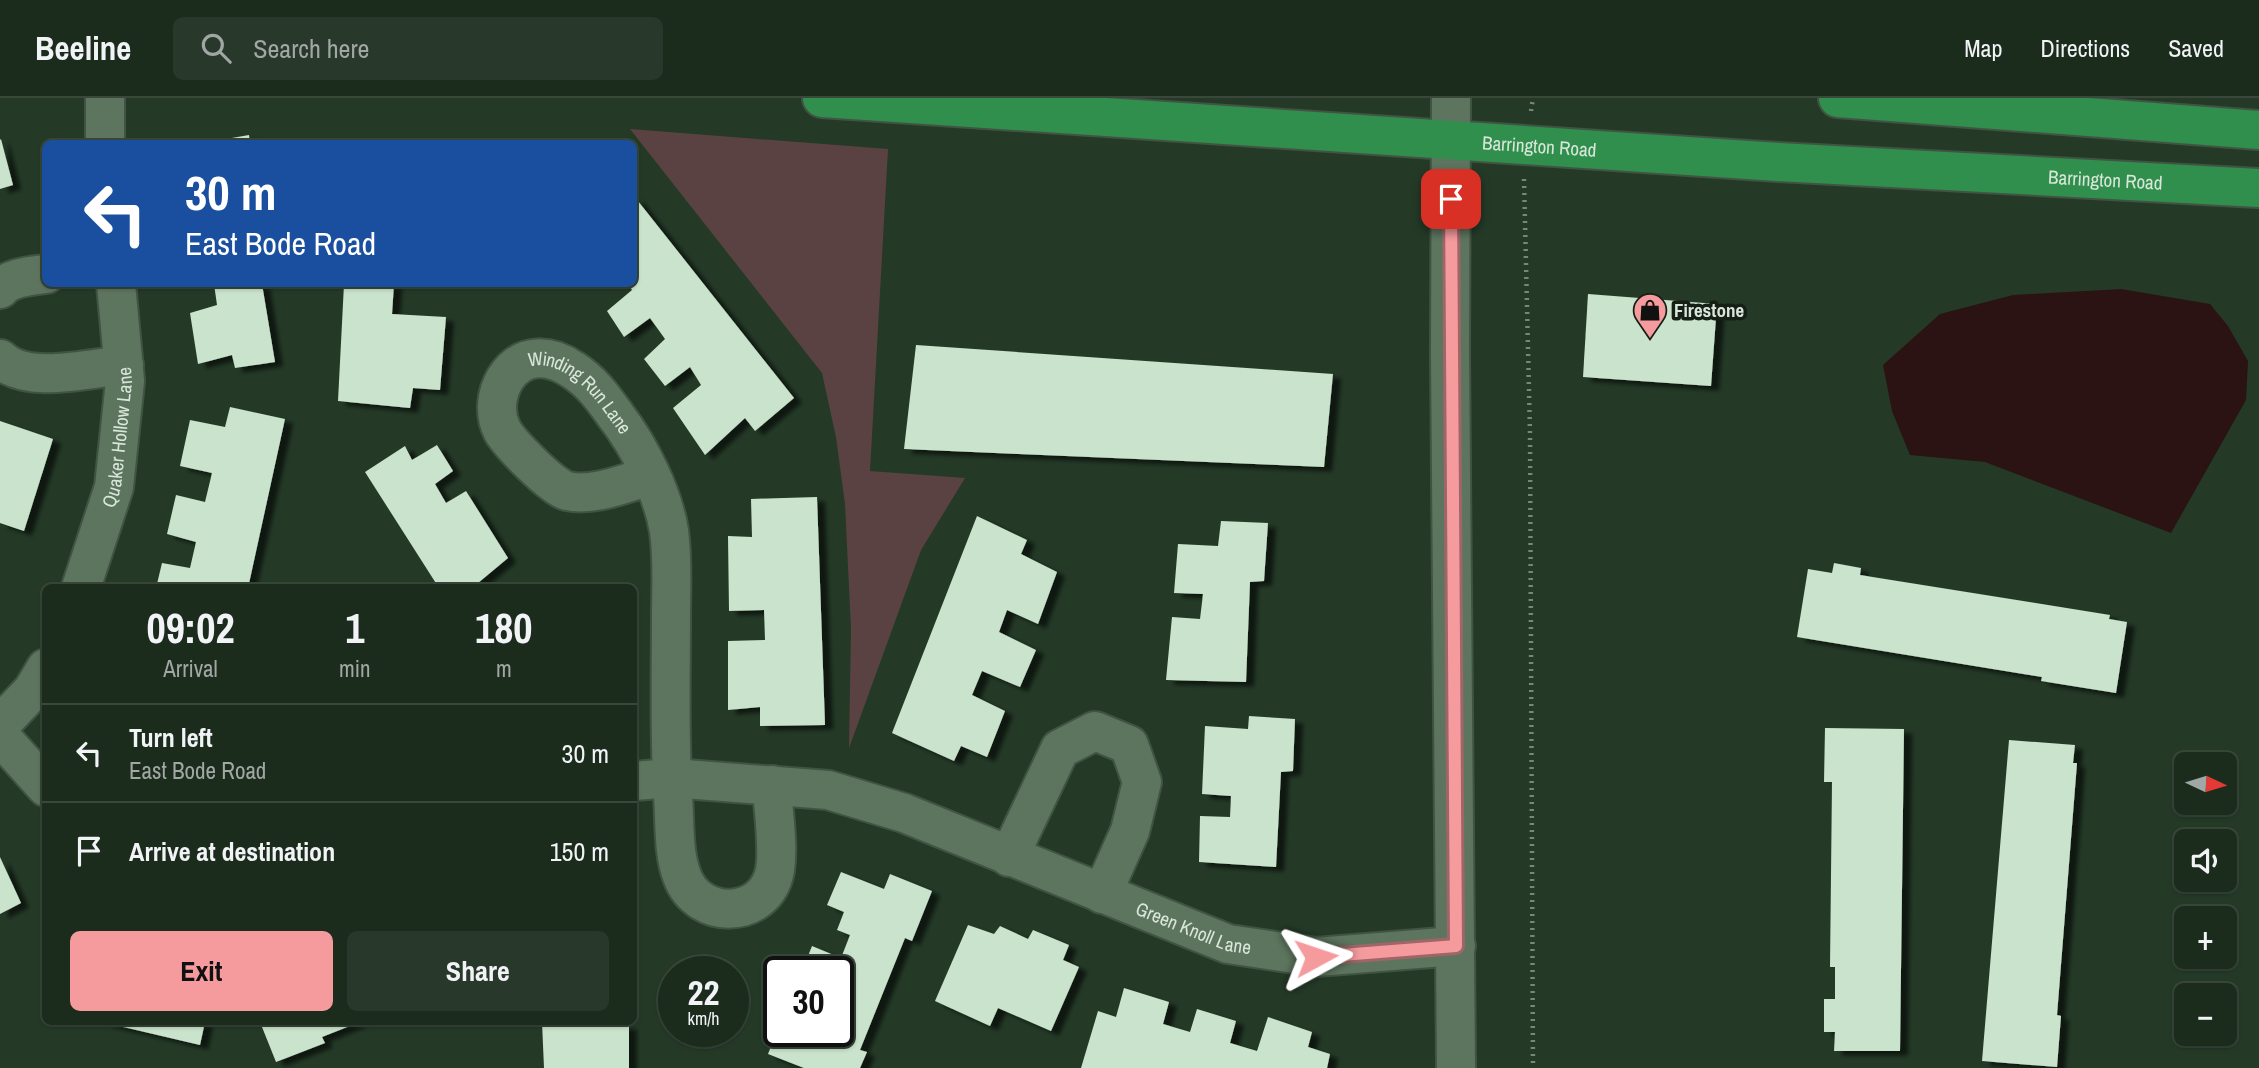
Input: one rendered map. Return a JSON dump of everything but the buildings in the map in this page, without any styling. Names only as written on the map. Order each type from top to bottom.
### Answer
[{"type":"main road","name":"Barrington Road","points":[[822,98],[1451,138],[1792,163],[2259,188]]},
{"type":"main road","points":[[1838,98],[2259,130]]},
{"type":"street","points":[[105,98],[105,140]]},
{"type":"street","points":[[1451,98],[1450,353],[1456,1068]]},
{"type":"street","points":[[0,289],[3,285],[24,277],[42,275]]},
{"type":"street","name":"Quaker Hollow Lane","points":[[82,584],[114,487],[124,395],[124,365],[116,287]]},
{"type":"street","points":[[0,359],[8,367],[29,374],[124,365]]},
{"type":"street","points":[[650,476],[669,529],[672,778],[682,877],[698,899],[716,910],[746,908],[768,889],[775,870],[772,785]]},
{"type":"street","points":[[0,725],[33,690],[42,675]]},
{"type":"street","points":[[1009,857],[1060,749],[1095,731],[1129,745],[1142,782],[1130,831],[1102,894]]},
{"type":"street","points":[[0,736],[42,783]]},
{"type":"street","name":"Green Knoll Lane","points":[[637,781],[672,778],[828,790],[904,813],[1228,944],[1316,957],[1456,946]]},
{"type":"path","points":[[1524,173],[1530,423],[1533,1068]]},
{"type":"shaded area","points":[[630,129],[888,149],[870,471],[965,478],[921,550],[849,748],[851,628],[845,504],[836,437],[822,373]]},
{"type":"shaded area","points":[[2121,289],[2210,304],[2228,326],[2248,361],[2246,400],[2171,533],[1985,462],[1910,455],[1892,411],[1883,365],[1940,314],[2013,295]]},
{"type":"place","name":"Firestone","points":[[1650,340]]},
{"type":"route","points":[[1316,957],[1456,946],[1451,199]]}]
